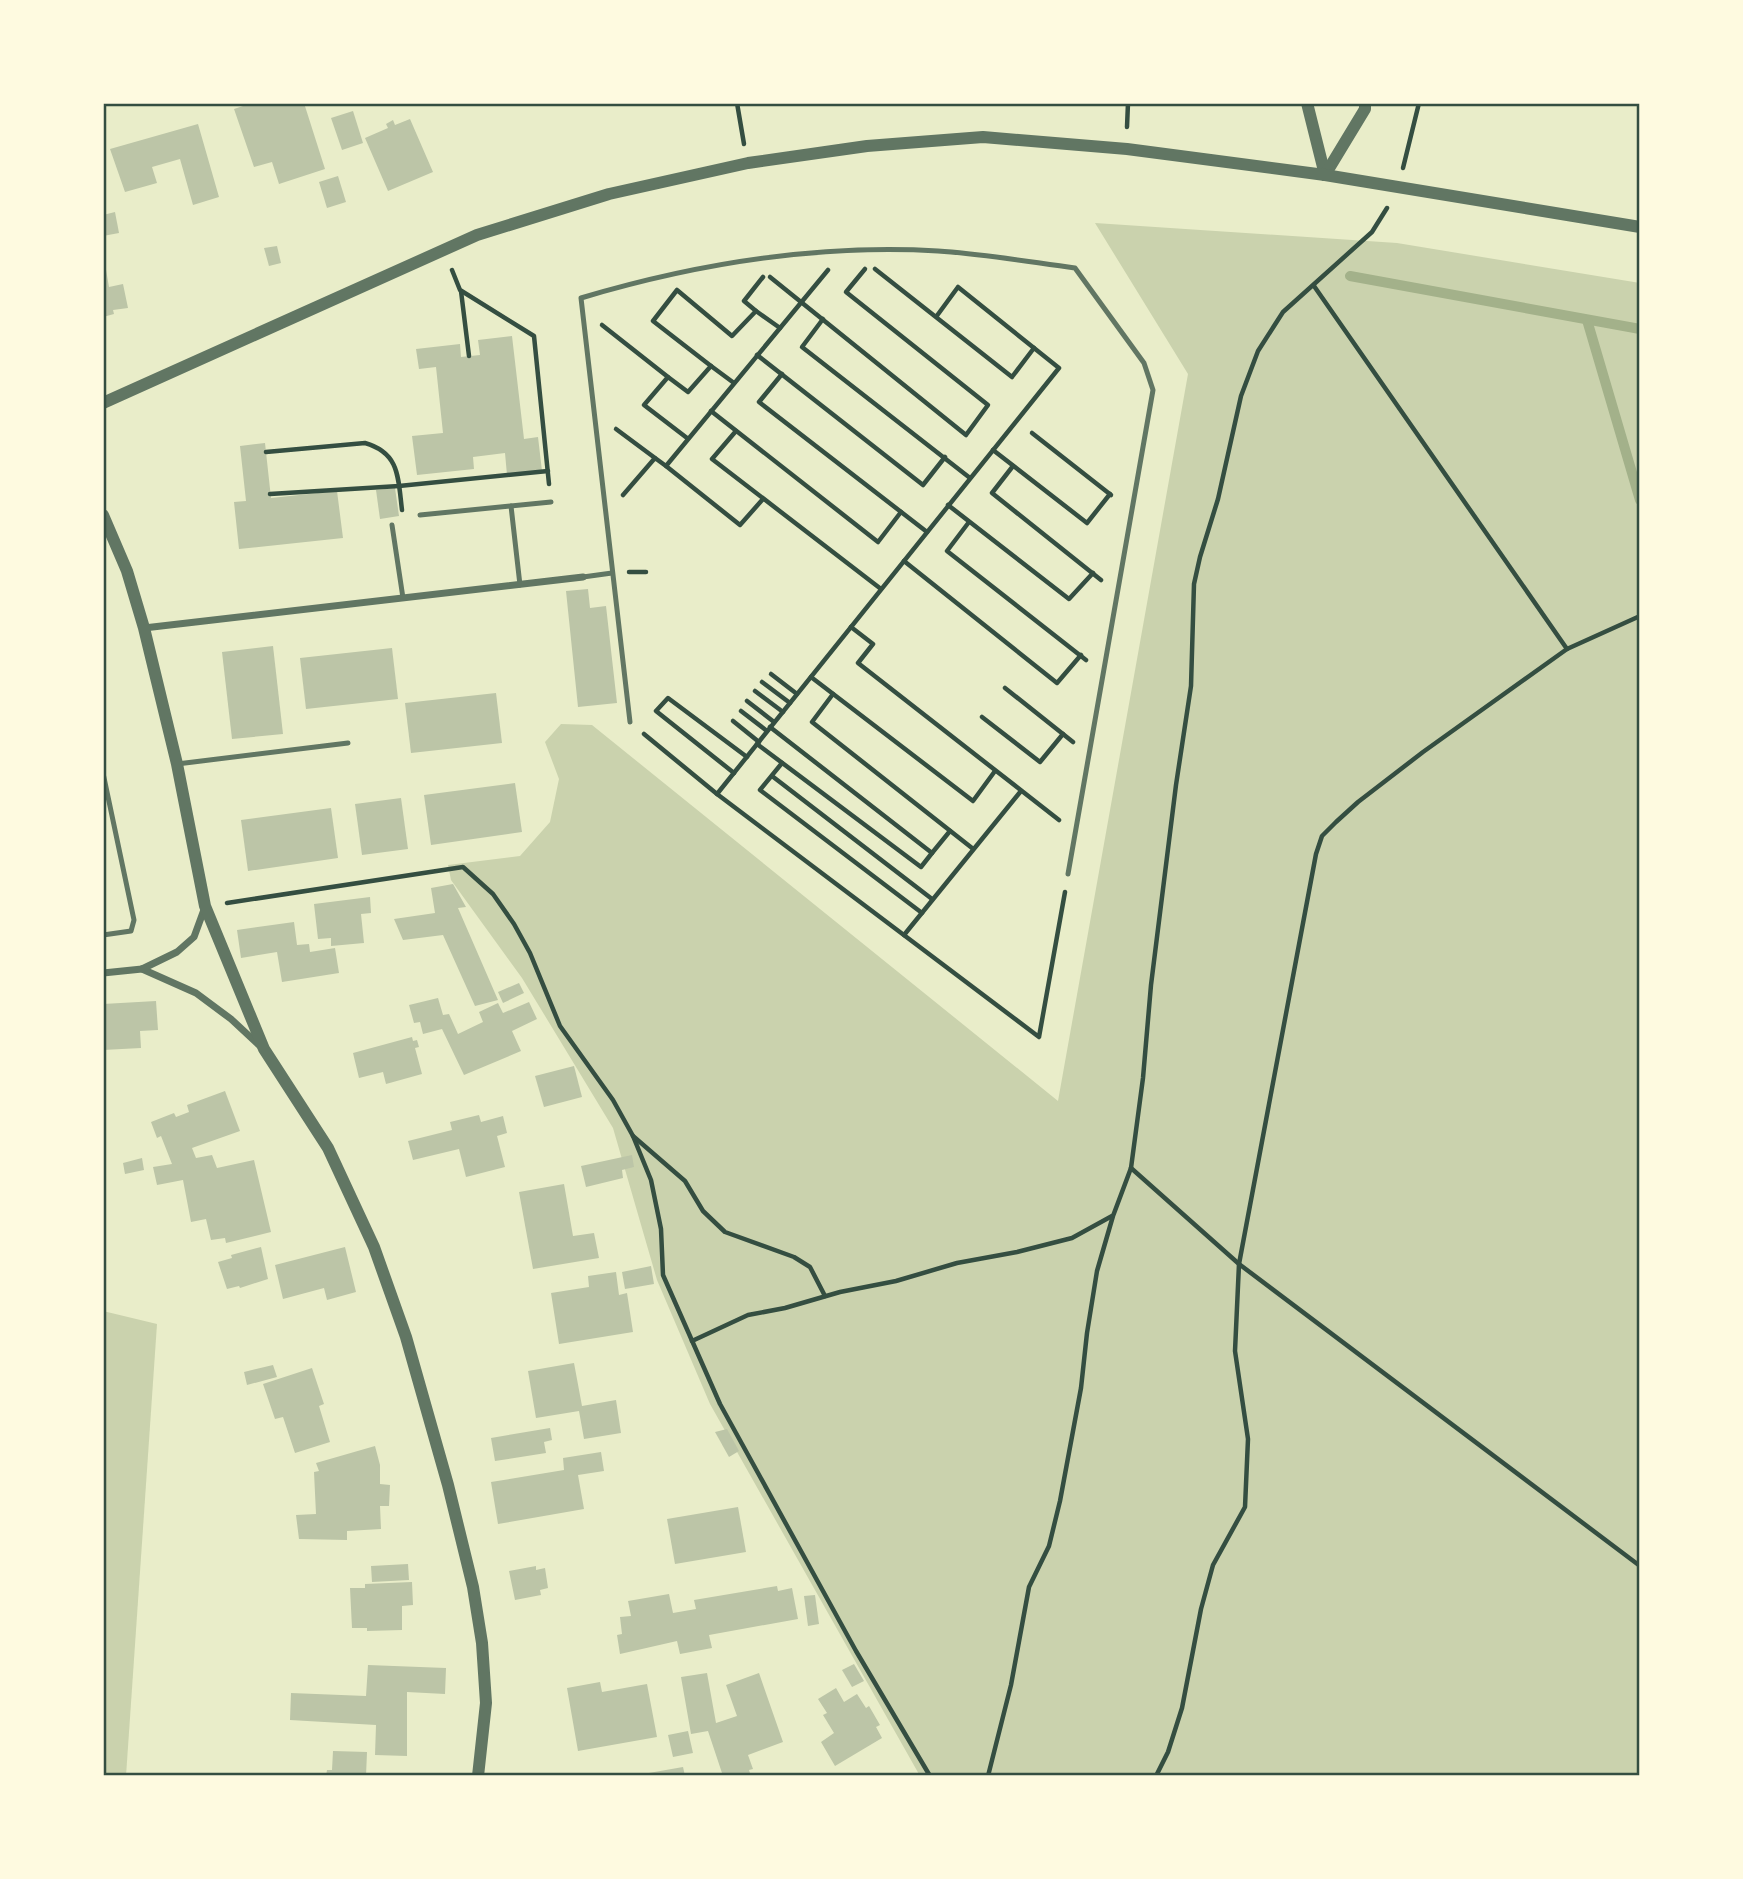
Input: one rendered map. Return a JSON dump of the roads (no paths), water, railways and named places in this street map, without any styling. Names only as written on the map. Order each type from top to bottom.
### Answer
[{"type":"street","points":[[1307,103],[1325,175]]},
{"type":"street","points":[[1325,175],[1365,109],[1365,103]]},
{"type":"street","points":[[103,403],[477,235],[609,194],[748,163],[867,146],[983,137],[1127,149],[1325,175],[1640,228]]},
{"type":"street","points":[[103,515],[127,571],[144,628],[177,764],[205,906],[264,1049],[328,1149],[374,1247],[406,1337],[448,1485],[473,1587],[486,1703],[478,1776]]},
{"type":"street","points":[[144,628],[583,577]]},
{"type":"street","points":[[103,974],[142,969],[177,952],[194,937],[205,906]]},
{"type":"street","points":[[142,969],[196,993],[231,1019],[264,1049]]},
{"type":"lane","points":[[630,722],[581,298],[687,272],[814,252],[939,251],[1075,268],[1144,363],[1153,390],[1068,874]]},
{"type":"lane","points":[[420,515],[551,502]]},
{"type":"lane","points":[[511,506],[520,585]]},
{"type":"lane","points":[[392,525],[403,598]]},
{"type":"lane","points":[[583,577],[612,573]]},
{"type":"lane","points":[[177,764],[348,743]]},
{"type":"lane","points":[[103,773],[134,920],[131,931],[103,934]]},
{"type":"waterway","points":[[1350,276],[1640,329]]},
{"type":"waterway","points":[[1587,320],[1640,500]]}]
